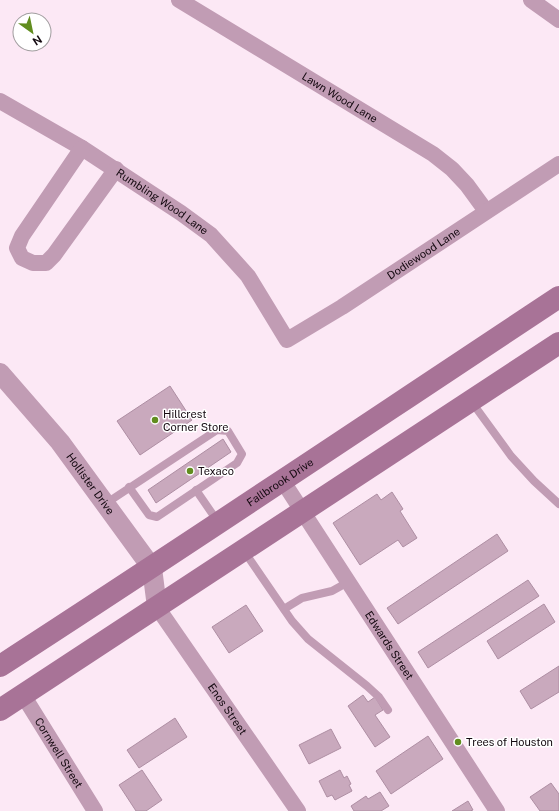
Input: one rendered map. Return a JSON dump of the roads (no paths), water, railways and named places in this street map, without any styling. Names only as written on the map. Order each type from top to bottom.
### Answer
[{"type":"main road","name":"Fallbrook Drive","points":[[0,666],[152,568],[559,297]]},
{"type":"main road","points":[[0,710],[559,343]]},
{"type":"street","name":"Lawn Wood Lane","points":[[179,0],[433,154],[452,169],[467,184],[486,211]]},
{"type":"street","points":[[531,0],[559,20]]},
{"type":"street","name":"Rumbling Wood Lane","points":[[0,101],[116,169],[211,235],[248,276],[287,340]]},
{"type":"street","points":[[82,148],[22,236],[18,248],[22,258],[34,263],[46,263],[54,255],[116,169]]},
{"type":"street","name":"Dodiewood Lane","points":[[287,340],[342,307],[559,164]]},
{"type":"street","name":"Hollister Drive","points":[[0,373],[60,442],[152,568],[157,607]]},
{"type":"street","name":"Edwards Street","points":[[282,480],[497,811]]},
{"type":"street","name":"Enos Street","points":[[157,607],[298,811]]},
{"type":"street","name":"Cornwell Street","points":[[23,695],[95,811]]},
{"type":"lane","points":[[471,401],[511,456],[559,504]]},
{"type":"lane","points":[[105,505],[130,487],[217,430],[228,431],[242,454],[236,463],[157,517],[149,516],[130,487]]},
{"type":"lane","points":[[196,490],[219,522]]},
{"type":"lane","points":[[244,550],[284,609],[308,639],[367,686],[379,697],[388,710]]},
{"type":"lane","points":[[284,609],[302,598],[318,593],[332,591],[341,586],[347,580]]},
{"type":"place","name":"Hillcrest Corner Store","points":[[155,420]]},
{"type":"place","name":"Texaco","points":[[190,471]]},
{"type":"place","name":"Trees of Houston","points":[[458,742]]}]
